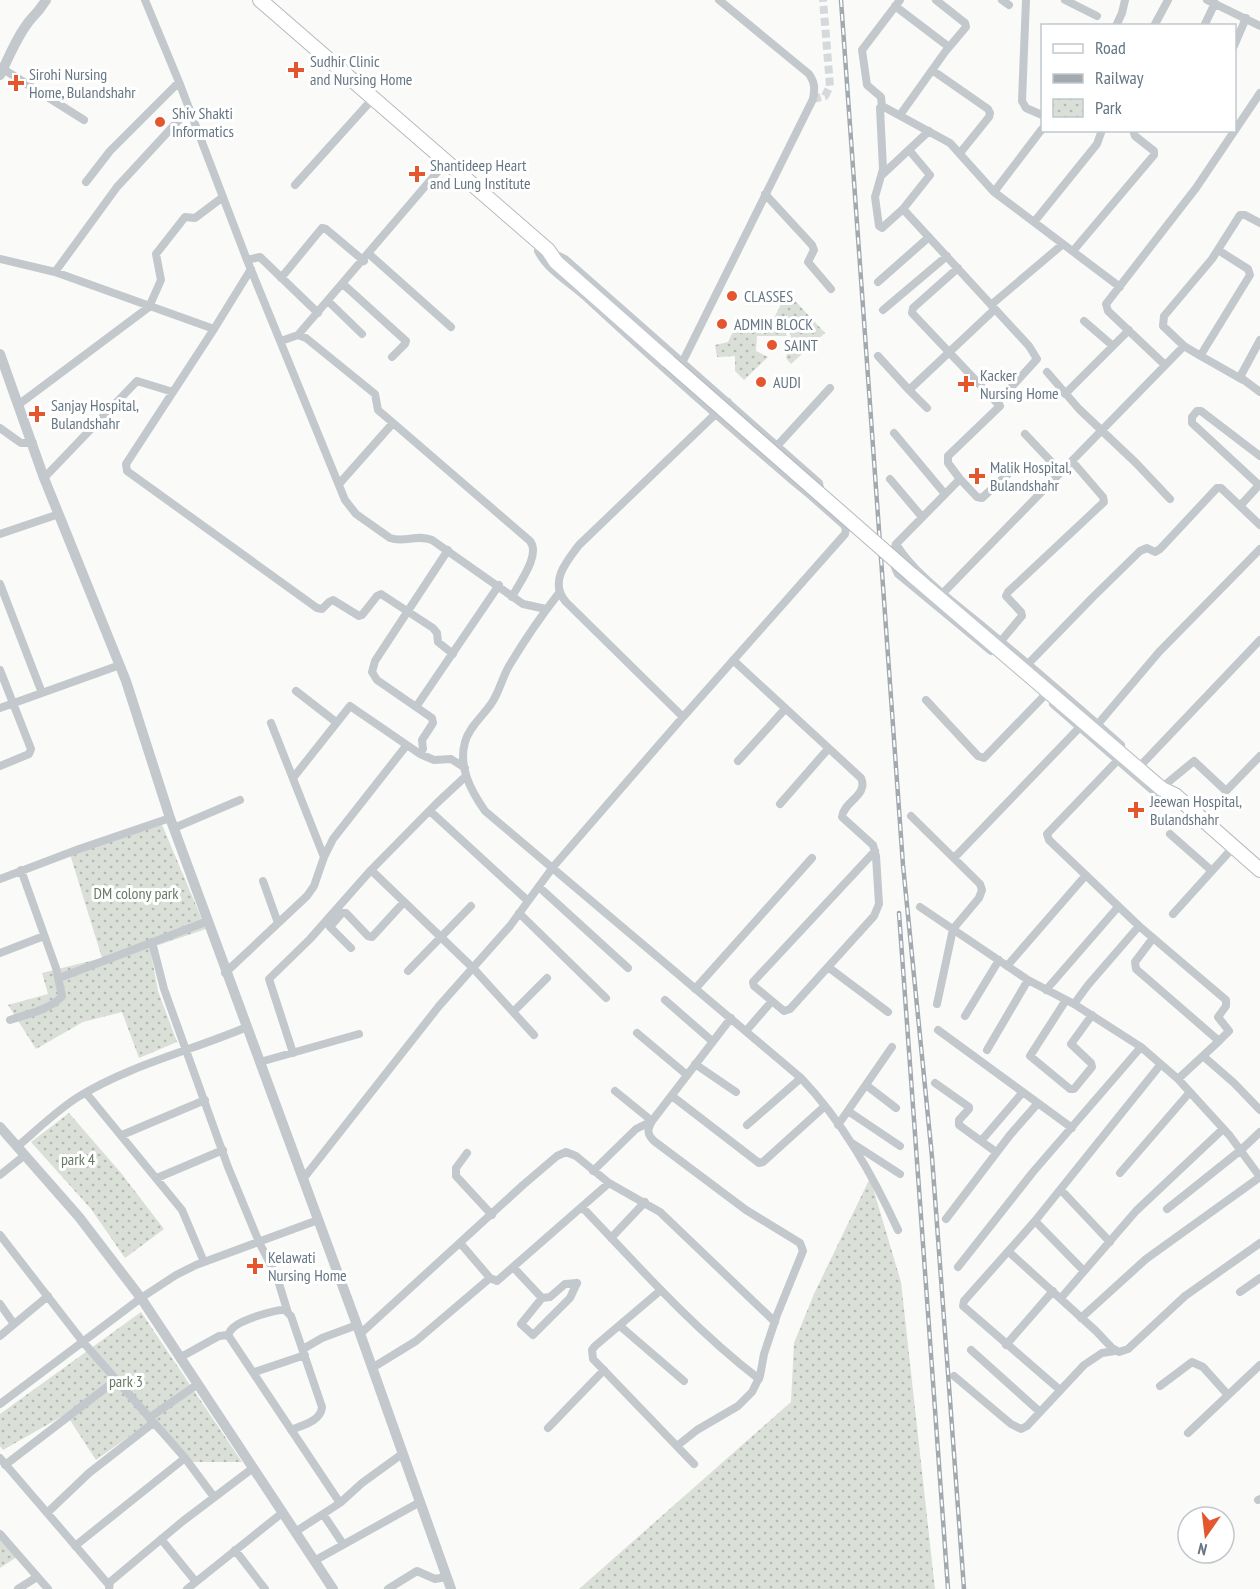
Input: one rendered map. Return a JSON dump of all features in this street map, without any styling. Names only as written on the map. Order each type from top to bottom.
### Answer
[{"type":"main road","points":[[248,0],[368,104],[444,165]]},
{"type":"main road","points":[[260,0],[444,165],[675,362],[912,576],[1260,870]]},
{"type":"main road","points":[[1168,792],[1260,879]]},
{"type":"street","points":[[38,0],[32,11],[31,19],[2,72],[84,120]]},
{"type":"street","points":[[31,19],[38,14],[46,0]]},
{"type":"street","points":[[144,0],[179,82],[322,446],[349,507],[383,534],[397,540],[424,537],[448,550],[523,604],[546,609]]},
{"type":"street","points":[[719,0],[800,67],[813,80],[815,88],[813,99],[765,194],[675,362],[728,402],[819,483],[820,488],[814,495],[810,495]]},
{"type":"street","points":[[900,115],[966,25],[936,0]]},
{"type":"street","points":[[1026,0],[1022,101],[1026,108],[1041,115]]},
{"type":"street","points":[[1065,0],[1097,16]]},
{"type":"street","points":[[1117,24],[1125,0]]},
{"type":"street","points":[[1155,24],[1168,0]]},
{"type":"street","points":[[1204,24],[1211,2],[1260,26]]},
{"type":"street","points":[[909,150],[930,176],[903,209],[880,228],[875,197],[883,174],[879,109],[882,107],[881,97],[867,85],[862,50],[897,3],[949,48]]},
{"type":"street","points":[[1236,41],[1246,18]]},
{"type":"street","points":[[932,70],[988,108],[990,113],[960,153]]},
{"type":"street","points":[[86,182],[110,151],[179,82]]},
{"type":"street","points":[[1236,129],[1260,93]]},
{"type":"street","points":[[295,185],[368,104]]},
{"type":"street","points":[[882,107],[950,143],[994,192],[1120,287]]},
{"type":"street","points":[[55,273],[117,187],[189,109]]},
{"type":"street","points":[[994,192],[1041,130]]},
{"type":"street","points":[[883,174],[929,131]]},
{"type":"street","points":[[1034,222],[1097,144],[1101,132]]},
{"type":"street","points":[[1073,250],[1154,155],[1154,151],[1135,136],[1134,132]]},
{"type":"street","points":[[1165,365],[1106,308],[1108,300],[1203,179],[1234,132]]},
{"type":"street","points":[[281,341],[298,335],[444,165]]},
{"type":"street","points":[[765,194],[812,245],[814,250],[808,262],[831,289]]},
{"type":"street","points":[[18,405],[149,307],[161,280],[156,258],[158,249],[184,217],[195,218],[223,197]]},
{"type":"street","points":[[903,209],[1029,346],[1037,358],[997,403]]},
{"type":"street","points":[[1260,223],[1245,215],[1240,215],[1218,250],[1162,320],[1164,326],[1184,346],[1260,392]]},
{"type":"street","points":[[281,278],[322,228],[326,229],[366,258],[451,327]]},
{"type":"street","points":[[878,282],[929,237]]},
{"type":"street","points":[[909,390],[993,307],[1063,244]]},
{"type":"street","points":[[1199,355],[1250,275],[1248,269],[1218,250]]},
{"type":"street","points":[[303,1179],[439,1006],[519,913],[553,867],[846,532],[844,525],[550,267],[542,259],[548,254]]},
{"type":"street","points":[[883,310],[947,256]]},
{"type":"street","points":[[318,313],[260,257],[249,265],[214,329],[126,464],[127,471],[320,609],[325,608],[333,600],[359,616],[376,596],[381,594],[436,630],[438,642],[453,654]]},
{"type":"street","points":[[0,259],[55,273],[214,329]]},
{"type":"street","points":[[958,268],[912,312],[1000,406],[948,456],[948,463],[960,479],[982,498],[1009,473]]},
{"type":"street","points":[[343,284],[406,341],[392,357]]},
{"type":"street","points":[[328,301],[362,334]]},
{"type":"street","points":[[1084,321],[1113,346]]},
{"type":"street","points":[[1065,394],[1129,330]]},
{"type":"street","points":[[298,335],[306,338],[375,394],[378,410],[534,546],[534,556],[512,597]]},
{"type":"street","points":[[1244,381],[1239,376],[1260,340]]},
{"type":"street","points":[[943,592],[1184,346]]},
{"type":"street","points":[[0,354],[44,477],[120,665],[225,973],[303,1179],[451,1589]]},
{"type":"street","points":[[878,356],[927,408]]},
{"type":"street","points":[[1047,372],[1065,394],[1137,463],[1170,499]]},
{"type":"street","points":[[44,477],[137,381],[173,392]]},
{"type":"street","points":[[777,446],[830,388]]},
{"type":"street","points":[[683,717],[559,593],[558,583],[564,566],[579,546],[728,402]]},
{"type":"street","points":[[1240,506],[1260,484],[1190,420],[1197,411],[1201,411],[1260,456]]},
{"type":"street","points":[[339,484],[393,423]]},
{"type":"street","points":[[1,430],[21,443],[33,443]]},
{"type":"street","points":[[894,433],[945,494]]},
{"type":"street","points":[[1025,434],[1061,472]]},
{"type":"street","points":[[1001,641],[1022,616],[1006,596],[1008,591],[1104,502],[1103,497],[1072,461]]},
{"type":"street","points":[[890,479],[922,517]]},
{"type":"street","points":[[960,479],[896,544],[892,555],[893,566],[898,574],[1158,795],[1168,792],[1194,761],[1226,791],[1260,756]]},
{"type":"street","points":[[1028,664],[1140,551],[1147,548],[1155,552],[1160,549],[1217,488],[1221,488],[1260,525]]},
{"type":"street","points":[[0,534],[59,514]]},
{"type":"street","points":[[896,544],[908,560],[943,592],[1098,724],[1142,764],[1168,792]]},
{"type":"street","points":[[1098,724],[1167,644],[1260,549]]},
{"type":"street","points":[[420,754],[423,749],[422,740],[433,720],[372,677],[372,672],[375,661],[448,550]]},
{"type":"street","points":[[0,584],[42,693]]},
{"type":"street","points":[[416,707],[499,585]]},
{"type":"street","points":[[559,593],[546,609],[509,667],[492,704],[470,731],[465,741],[466,772],[473,795],[485,811],[801,1078],[825,1106],[849,1140],[879,1188],[898,1230]]},
{"type":"street","points":[[1142,764],[1260,640]]},
{"type":"street","points":[[733,660],[863,782],[862,790],[843,810],[842,817],[873,845],[875,850],[879,904],[877,910],[790,1009],[784,1011],[754,986],[754,980],[875,850]]},
{"type":"street","points":[[0,708],[120,665]]},
{"type":"street","points":[[0,670],[30,752],[0,766]]},
{"type":"street","points":[[296,691],[336,722]]},
{"type":"street","points":[[926,700],[978,756],[984,758],[1044,696]]},
{"type":"street","points":[[293,778],[347,707],[353,706],[406,746],[434,760],[452,759],[466,772]]},
{"type":"street","points":[[738,761],[785,709]]},
{"type":"street","points":[[271,723],[324,857]]},
{"type":"street","points":[[954,858],[1079,728]]},
{"type":"street","points":[[225,973],[307,896],[314,886],[333,839],[406,746]]},
{"type":"street","points":[[780,804],[828,749]]},
{"type":"street","points":[[1117,760],[1047,834],[1049,840],[1118,907],[1226,1000],[1226,1006],[1218,1017],[1229,1031],[1178,1079]]},
{"type":"street","points":[[293,1053],[269,980],[466,772]]},
{"type":"street","points":[[0,879],[21,870],[240,800]]},
{"type":"street","points":[[430,810],[528,901]]},
{"type":"street","points":[[911,816],[980,884],[982,890],[979,898],[953,929],[937,1004]]},
{"type":"street","points":[[1170,834],[1212,871]]},
{"type":"street","points":[[1173,914],[1229,852]]},
{"type":"street","points":[[696,989],[812,858]]},
{"type":"street","points":[[10,1020],[43,1009],[62,996],[59,978],[21,870]]},
{"type":"street","points":[[371,870],[473,968],[534,1035]]},
{"type":"street","points":[[1007,966],[1086,875]]},
{"type":"street","points":[[262,881],[278,923]]},
{"type":"street","points":[[539,887],[628,968]]},
{"type":"street","points":[[351,948],[330,927],[342,913],[346,913],[368,936],[372,937],[404,902]]},
{"type":"street","points":[[408,971],[471,906]]},
{"type":"street","points":[[920,907],[1028,980],[1070,1002],[1142,1047],[1190,1092],[1241,1150],[1260,1177],[1146,1258],[1082,1318]]},
{"type":"street","points":[[1046,990],[1118,907]]},
{"type":"street","points":[[519,913],[606,998]]},
{"type":"street","points":[[59,978],[208,921]]},
{"type":"street","points":[[1092,1015],[1071,1044],[1091,1063],[1092,1067],[1074,1089],[1070,1089],[1030,1056],[1070,1002],[1139,926]]},
{"type":"street","points":[[0,953],[44,936]]},
{"type":"street","points":[[1153,938],[1135,962],[1136,969],[1219,1041]]},
{"type":"street","points":[[152,942],[164,989],[186,1050],[258,1242],[277,1277],[321,1401],[322,1412],[317,1419],[291,1430]]},
{"type":"street","points":[[965,1016],[999,960]]},
{"type":"street","points":[[828,967],[888,1012]]},
{"type":"street","points":[[513,1012],[547,978]]},
{"type":"street","points":[[987,1050],[1028,980]]},
{"type":"street","points":[[665,1000],[712,1041]]},
{"type":"street","points":[[746,1031],[772,1001]]},
{"type":"street","points":[[678,1446],[698,1430],[738,1406],[752,1392],[759,1379],[764,1354],[799,1264],[803,1246],[746,1210],[654,1141],[648,1131],[652,1121],[731,1018]]},
{"type":"street","points":[[0,1175],[21,1150],[67,1105],[86,1093],[141,1065],[247,1027]]},
{"type":"street","points":[[939,1030],[1072,1128]]},
{"type":"street","points":[[638,1033],[687,1074]]},
{"type":"street","points":[[260,1062],[359,1034]]},
{"type":"street","points":[[838,1125],[892,1047]]},
{"type":"street","points":[[958,1267],[1033,1172],[1142,1047]]},
{"type":"street","points":[[1203,1056],[1260,1110]]},
{"type":"street","points":[[695,1064],[736,1092]]},
{"type":"street","points":[[1060,1390],[963,1306],[964,1301],[1061,1190],[1161,1064]]},
{"type":"street","points":[[747,1125],[801,1078]]},
{"type":"street","points":[[935,1083],[969,1107],[959,1124],[996,1152]]},
{"type":"street","points":[[866,1085],[896,1108]]},
{"type":"street","points":[[615,1091],[652,1121]]},
{"type":"street","points":[[981,1141],[1023,1092]]},
{"type":"street","points":[[1120,1173],[1190,1092]]},
{"type":"street","points":[[86,1093],[182,1210],[204,1262]]},
{"type":"street","points":[[672,1096],[759,1163],[763,1162],[825,1106]]},
{"type":"street","points":[[122,1135],[205,1101]]},
{"type":"street","points":[[946,1220],[996,1152],[1038,1103]]},
{"type":"street","points":[[848,1111],[900,1146]]},
{"type":"street","points":[[593,1171],[636,1129],[652,1121]]},
{"type":"street","points":[[0,1127],[79,1217],[141,1298],[333,1589]]},
{"type":"street","points":[[1060,1298],[1136,1211],[1223,1129]]},
{"type":"street","points":[[1167,1209],[1259,1134]]},
{"type":"street","points":[[849,1140],[900,1174]]},
{"type":"street","points":[[157,1178],[223,1150]]},
{"type":"street","points":[[255,1372],[304,1352],[322,1338],[358,1330],[461,1244],[523,1185],[562,1153],[570,1152],[609,1183],[645,1202],[673,1222],[775,1322]]},
{"type":"street","points":[[468,1153],[456,1168],[456,1176],[492,1215]]},
{"type":"street","points":[[461,1244],[490,1278],[496,1281],[609,1183]]},
{"type":"street","points":[[1061,1190],[1110,1242]]},
{"type":"street","points":[[611,1238],[645,1202]]},
{"type":"street","points":[[582,1207],[661,1290],[759,1379]]},
{"type":"street","points":[[0,1404],[141,1298],[176,1275],[204,1262],[318,1220]]},
{"type":"street","points":[[1035,1221],[1084,1271]]},
{"type":"street","points":[[0,1235],[83,1342],[185,1458],[214,1497]]},
{"type":"street","points":[[954,1376],[1017,1428],[1024,1428],[1093,1358],[1102,1353],[1128,1349],[1185,1296],[1260,1243]]},
{"type":"street","points":[[1009,1252],[1115,1351]]},
{"type":"street","points":[[513,1268],[542,1298]]},
{"type":"street","points":[[372,1368],[416,1341],[490,1278]]},
{"type":"street","points":[[1240,1292],[1260,1278]]},
{"type":"street","points":[[577,1283],[565,1304],[533,1335],[521,1324],[542,1298],[550,1297],[565,1284],[577,1283]]},
{"type":"street","points":[[661,1290],[592,1350],[593,1359],[694,1464]]},
{"type":"street","points":[[1006,1344],[1053,1291]]},
{"type":"street","points":[[0,1336],[48,1296]]},
{"type":"street","points":[[0,1304],[14,1324]]},
{"type":"street","points":[[228,1335],[233,1327],[247,1321],[281,1309],[288,1313]]},
{"type":"street","points":[[620,1326],[684,1381]]},
{"type":"street","points":[[181,1357],[219,1336],[228,1335]]},
{"type":"street","points":[[228,1335],[255,1372],[340,1503]]},
{"type":"street","points":[[971,1350],[1040,1412]]},
{"type":"street","points":[[1160,1386],[1192,1362],[1203,1367],[1228,1395]]},
{"type":"street","points":[[1188,1433],[1260,1365]]},
{"type":"street","points":[[548,1428],[604,1370]]},
{"type":"street","points":[[116,1380],[3,1461],[109,1587],[161,1539],[253,1468]]},
{"type":"street","points":[[47,1514],[89,1473],[151,1420],[198,1384]]},
{"type":"street","points":[[295,1532],[340,1503],[362,1483],[402,1454]]},
{"type":"street","points":[[75,1546],[185,1458]]},
{"type":"street","points":[[314,1561],[420,1502]]},
{"type":"street","points":[[187,1589],[282,1513]]},
{"type":"street","points":[[323,1514],[344,1544]]},
{"type":"street","points":[[0,1534],[48,1589]]},
{"type":"street","points":[[161,1539],[196,1582]]},
{"type":"street","points":[[235,1550],[265,1589]]},
{"type":"street","points":[[388,1589],[417,1571],[435,1579],[446,1577]]},
{"type":"street","points":[[18,1589],[37,1576]]},
{"type":"green space","points":[[787,292],[825,333],[791,364],[786,358],[791,336],[785,323],[774,318]]},
{"type":"green space","points":[[751,321],[749,326],[763,334],[771,323],[783,325],[787,336],[757,336],[756,351],[768,357],[744,380],[735,371],[735,356],[717,357],[715,345],[728,342],[737,323]]},
{"type":"green space","name":"DM colony park","points":[[160,820],[206,929],[150,948],[158,991],[177,1042],[139,1058],[122,1012],[83,1022],[36,1049],[8,1005],[48,994],[42,973],[102,958],[69,851]]},
{"type":"green space","name":"park 4","points":[[69,1113],[121,1173],[164,1229],[125,1258],[91,1209],[31,1142]]},
{"type":"green space","points":[[870,1178],[901,1282],[935,1589],[579,1589],[791,1402],[794,1343],[814,1294]]},
{"type":"green space","name":"park 3","points":[[141,1312],[242,1462],[190,1462],[149,1422],[96,1460],[66,1414],[3,1450],[0,1446],[0,1414]]},
{"type":"green space","points":[[0,1534],[17,1557],[0,1568]]},
{"type":"tunnel","points":[[813,99],[825,96],[830,86],[823,0]]},
{"type":"railway","points":[[841,0],[903,865],[932,1157],[964,1589]]},
{"type":"railway","points":[[899,913],[948,1589]]},
{"type":"place","name":"Sudhir Clinic and Nursing Home","points":[[296,70]]},
{"type":"place","name":"Sirohi Nursing Home, Bulandshahr","points":[[16,83]]},
{"type":"place","name":"Shiv Shakti Informatics","points":[[160,122]]},
{"type":"place","name":"Shantideep Heart and Lung Institute","points":[[417,174]]},
{"type":"place","name":"CLASSES","points":[[732,296]]},
{"type":"place","name":"ADMIN BLOCK","points":[[722,324]]},
{"type":"place","name":"SAINT","points":[[772,345]]},
{"type":"place","name":"AUDI","points":[[761,382]]},
{"type":"place","name":"Kacker Nursing Home","points":[[966,384]]},
{"type":"place","name":"Sanjay Hospital, Bulandshahr","points":[[37,414]]},
{"type":"place","name":"Malik Hospital, Bulandshahr","points":[[977,476]]},
{"type":"place","name":"Jeewan Hospital, Bulandshahr","points":[[1136,810]]},
{"type":"place","name":"Kelawati Nursing Home","points":[[255,1266]]}]
